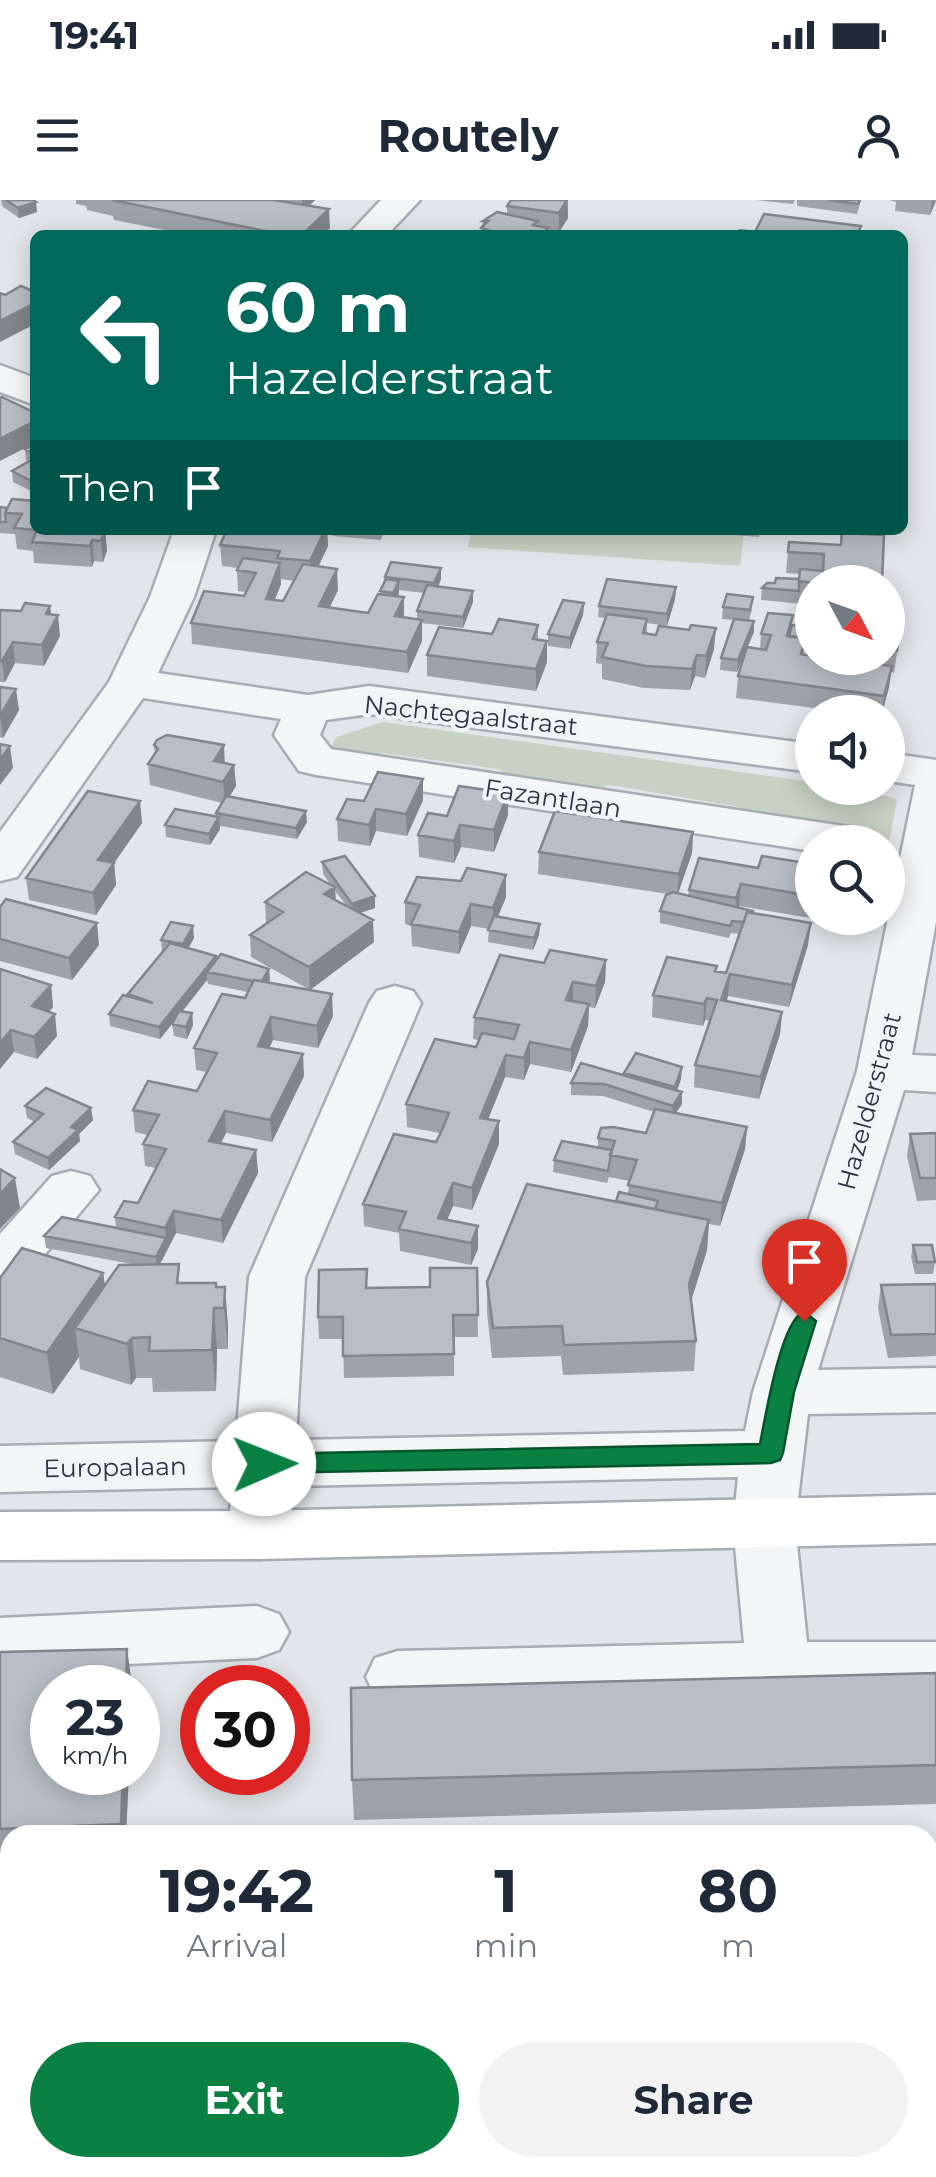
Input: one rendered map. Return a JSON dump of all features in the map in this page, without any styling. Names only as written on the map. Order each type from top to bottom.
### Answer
[{"type":"street","points":[[371,230],[402,200]]},
{"type":"street","points":[[0,378],[30,392]]},
{"type":"street","points":[[0,866],[131,683],[172,597],[193,535]]},
{"type":"street","name":"Nachtegaalstraat","points":[[131,683],[308,709],[369,700],[795,756]]},
{"type":"street","name":"Fazantlaan","points":[[308,709],[297,735],[316,762],[795,834]]},
{"type":"street","points":[[905,770],[936,774]]},
{"type":"street","name":"Hazelderstraat","points":[[764,1525],[782,1392],[883,1071],[906,851],[936,790]]},
{"type":"street","points":[[259,1535],[277,1278],[395,1003]]},
{"type":"street","points":[[883,1071],[936,1074]]},
{"type":"street","points":[[0,1270],[71,1190]]},
{"type":"street","points":[[782,1392],[936,1390]]},
{"type":"street","name":"Europalaan","points":[[0,1469],[771,1453]]},
{"type":"street","points":[[0,1536],[259,1535],[936,1519]]},
{"type":"street","points":[[764,1525],[778,1668]]},
{"type":"street","points":[[0,1644],[257,1632]]},
{"type":"street","points":[[398,1678],[936,1668]]},
{"type":"green space","points":[[470,535],[743,535],[740,566],[468,547]]},
{"type":"green space","points":[[383,722],[795,780],[795,805],[896,805],[892,825],[795,825],[795,828],[753,822],[739,807],[610,785],[583,794],[517,783],[499,769],[382,753],[365,760],[326,754],[337,737]]},
{"type":"building","points":[[6,200],[33,200],[36,202],[18,208]]},
{"type":"building","points":[[112,200],[274,200],[329,209],[307,230],[260,230]]},
{"type":"building","points":[[511,200],[567,200],[559,213],[507,206]]},
{"type":"building","points":[[828,200],[860,200],[858,204]]},
{"type":"building","points":[[497,212],[538,221],[533,225],[548,228],[488,230],[481,228],[488,221],[483,221]]},
{"type":"building","points":[[764,214],[861,226],[859,230],[756,230]]},
{"type":"building","points":[[21,286],[30,290],[30,306],[0,321],[0,293],[5,295]]},
{"type":"building","points":[[0,398],[30,411],[30,424],[0,439]]},
{"type":"building","points":[[30,461],[30,480],[12,471]]},
{"type":"building","points":[[12,499],[30,501],[30,530],[14,528],[22,514],[5,513]]},
{"type":"building","points":[[0,507],[7,508],[6,522],[0,522]]},
{"type":"building","points":[[35,535],[103,535],[101,541],[92,540],[90,546],[32,542]]},
{"type":"building","points":[[225,535],[323,535],[310,561],[277,558],[280,551],[220,545]]},
{"type":"building","points":[[842,535],[884,535],[883,565],[823,565],[824,554],[788,552],[789,542],[841,545]]},
{"type":"building","points":[[243,558],[280,563],[266,599],[283,601],[303,564],[337,569],[319,606],[368,613],[378,594],[404,597],[395,616],[422,620],[407,652],[191,623],[204,591],[244,596],[256,573],[237,570]]},
{"type":"building","points":[[391,562],[441,568],[434,583],[385,577]]},
{"type":"building","points":[[776,578],[795,579],[795,591],[762,588],[775,583]]},
{"type":"building","points":[[386,579],[399,581],[393,593],[380,591]]},
{"type":"building","points":[[607,579],[676,587],[667,614],[599,606]]},
{"type":"building","points":[[427,585],[473,591],[463,617],[417,611]]},
{"type":"building","points":[[727,594],[753,597],[750,610],[723,607]]},
{"type":"building","points":[[563,600],[584,603],[570,638],[548,634]]},
{"type":"building","points":[[25,603],[50,606],[46,614],[58,615],[42,645],[13,642],[0,661],[0,610],[21,611]]},
{"type":"building","points":[[768,613],[793,615],[787,636],[795,637],[795,675],[890,675],[884,695],[738,676],[747,647],[766,650],[771,635],[761,634]]},
{"type":"building","points":[[607,614],[647,619],[643,633],[656,635],[659,626],[716,628],[706,656],[697,655],[692,669],[646,666],[602,657],[608,643],[597,642]]},
{"type":"building","points":[[499,619],[538,625],[533,639],[547,641],[536,669],[427,655],[439,627],[492,634]]},
{"type":"building","points":[[734,619],[754,621],[738,660],[721,658]]},
{"type":"building","points":[[0,687],[16,689],[0,716]]},
{"type":"building","points":[[167,735],[224,745],[214,761],[234,765],[223,782],[148,764],[158,749],[154,745],[157,740]]},
{"type":"building","points":[[0,744],[10,746],[0,760]]},
{"type":"building","points":[[378,772],[423,779],[406,814],[376,809],[369,825],[337,819],[347,799],[364,801]]},
{"type":"building","points":[[459,786],[508,793],[494,830],[460,825],[454,841],[418,835],[428,813],[447,816]]},
{"type":"building","points":[[88,791],[140,801],[98,860],[114,863],[93,893],[26,878]]},
{"type":"building","points":[[226,796],[306,811],[296,828],[216,813]]},
{"type":"building","points":[[175,809],[219,817],[209,834],[165,825]]},
{"type":"building","points":[[555,811],[693,832],[679,874],[539,852]]},
{"type":"building","points":[[345,856],[375,896],[352,904],[322,862]]},
{"type":"building","points":[[762,856],[795,861],[795,893],[741,884],[736,898],[689,890],[699,858],[758,868]]},
{"type":"building","points":[[467,868],[506,875],[493,908],[471,904],[459,932],[411,924],[420,905],[405,902],[417,877],[461,881]]},
{"type":"building","points":[[306,872],[335,887],[324,894],[373,920],[309,967],[250,935],[283,912],[265,902]]},
{"type":"building","points":[[673,892],[753,911],[747,912],[744,922],[732,921],[730,926],[660,911],[666,895]]},
{"type":"building","points":[[6,899],[97,923],[69,958],[0,939],[0,907]]},
{"type":"building","points":[[747,912],[795,920],[795,935],[807,935],[792,985],[730,974],[721,1000],[782,1012],[761,1077],[695,1065],[717,1000],[707,998],[704,1004],[653,995],[667,957],[717,966],[715,971],[726,973]]},
{"type":"building","points":[[494,916],[540,924],[534,938],[488,930]]},
{"type":"building","points":[[171,922],[193,926],[183,944],[161,940]]},
{"type":"building","points":[[170,943],[216,956],[159,1027],[109,1014],[123,995],[153,1003],[128,994]]},
{"type":"building","points":[[550,950],[606,960],[596,986],[573,982],[566,1000],[589,1004],[571,1050],[530,1042],[524,1058],[506,1055],[480,1118],[499,1121],[472,1188],[453,1183],[438,1218],[478,1226],[471,1243],[399,1229],[406,1212],[363,1204],[394,1134],[436,1142],[443,1128],[449,1113],[406,1104],[435,1039],[476,1047],[482,1033],[514,1039],[519,1025],[474,1017],[500,955],[544,963]]},
{"type":"building","points":[[221,954],[269,969],[262,981],[207,972]]},
{"type":"building","points":[[0,969],[51,985],[32,1006],[55,1014],[34,1037],[11,1030],[0,1043]]},
{"type":"building","points":[[254,980],[332,994],[317,1026],[271,1017],[258,1046],[303,1054],[270,1120],[225,1111],[209,1141],[256,1150],[221,1220],[174,1211],[165,1228],[115,1217],[124,1201],[138,1203],[166,1149],[143,1144],[159,1115],[133,1110],[148,1081],[197,1091],[217,1053],[194,1048],[222,994],[245,998]]},
{"type":"building","points":[[179,1011],[192,1013],[186,1027],[172,1024]]},
{"type":"building","points":[[636,1053],[682,1067],[675,1087],[624,1073]]},
{"type":"building","points":[[581,1063],[682,1092],[673,1106],[604,1084],[571,1083]]},
{"type":"building","points":[[46,1088],[91,1108],[71,1127],[78,1130],[48,1158],[13,1142],[43,1114],[25,1106]]},
{"type":"building","points":[[655,1109],[747,1127],[722,1203],[628,1185],[637,1160],[610,1155],[615,1141],[598,1138],[601,1128],[646,1133]]},
{"type":"building","points":[[936,1133],[936,1178],[920,1178],[910,1134]]},
{"type":"building","points":[[562,1141],[612,1150],[608,1171],[554,1160]]},
{"type":"building","points":[[0,1169],[15,1178],[0,1194]]},
{"type":"building","points":[[527,1184],[709,1220],[689,1284],[696,1341],[564,1345],[562,1326],[493,1328],[487,1282]]},
{"type":"building","points":[[619,1192],[658,1201],[655,1209],[616,1201]]},
{"type":"building","points":[[62,1217],[166,1238],[156,1257],[44,1236]]},
{"type":"building","points":[[913,1245],[932,1245],[935,1262],[917,1262]]},
{"type":"building","points":[[22,1248],[103,1273],[47,1353],[0,1338],[0,1278]]},
{"type":"building","points":[[179,1264],[177,1283],[216,1283],[216,1287],[225,1287],[224,1308],[214,1308],[212,1350],[149,1351],[150,1337],[132,1338],[127,1344],[75,1328],[119,1265]]},
{"type":"building","points":[[430,1268],[477,1268],[478,1315],[453,1315],[454,1354],[343,1356],[343,1317],[318,1317],[319,1270],[367,1269],[366,1288],[430,1287]]},
{"type":"building","points":[[936,1284],[936,1334],[891,1335],[881,1285]]},
{"type":"building","points":[[127,1649],[127,1665],[30,1665],[30,1795],[122,1795],[121,1824],[0,1825],[0,1652]]},
{"type":"building","points":[[936,1673],[936,1765],[352,1780],[351,1688]]},
{"type":"route","points":[[264,1464],[771,1453],[782,1392],[804,1321]]}]
